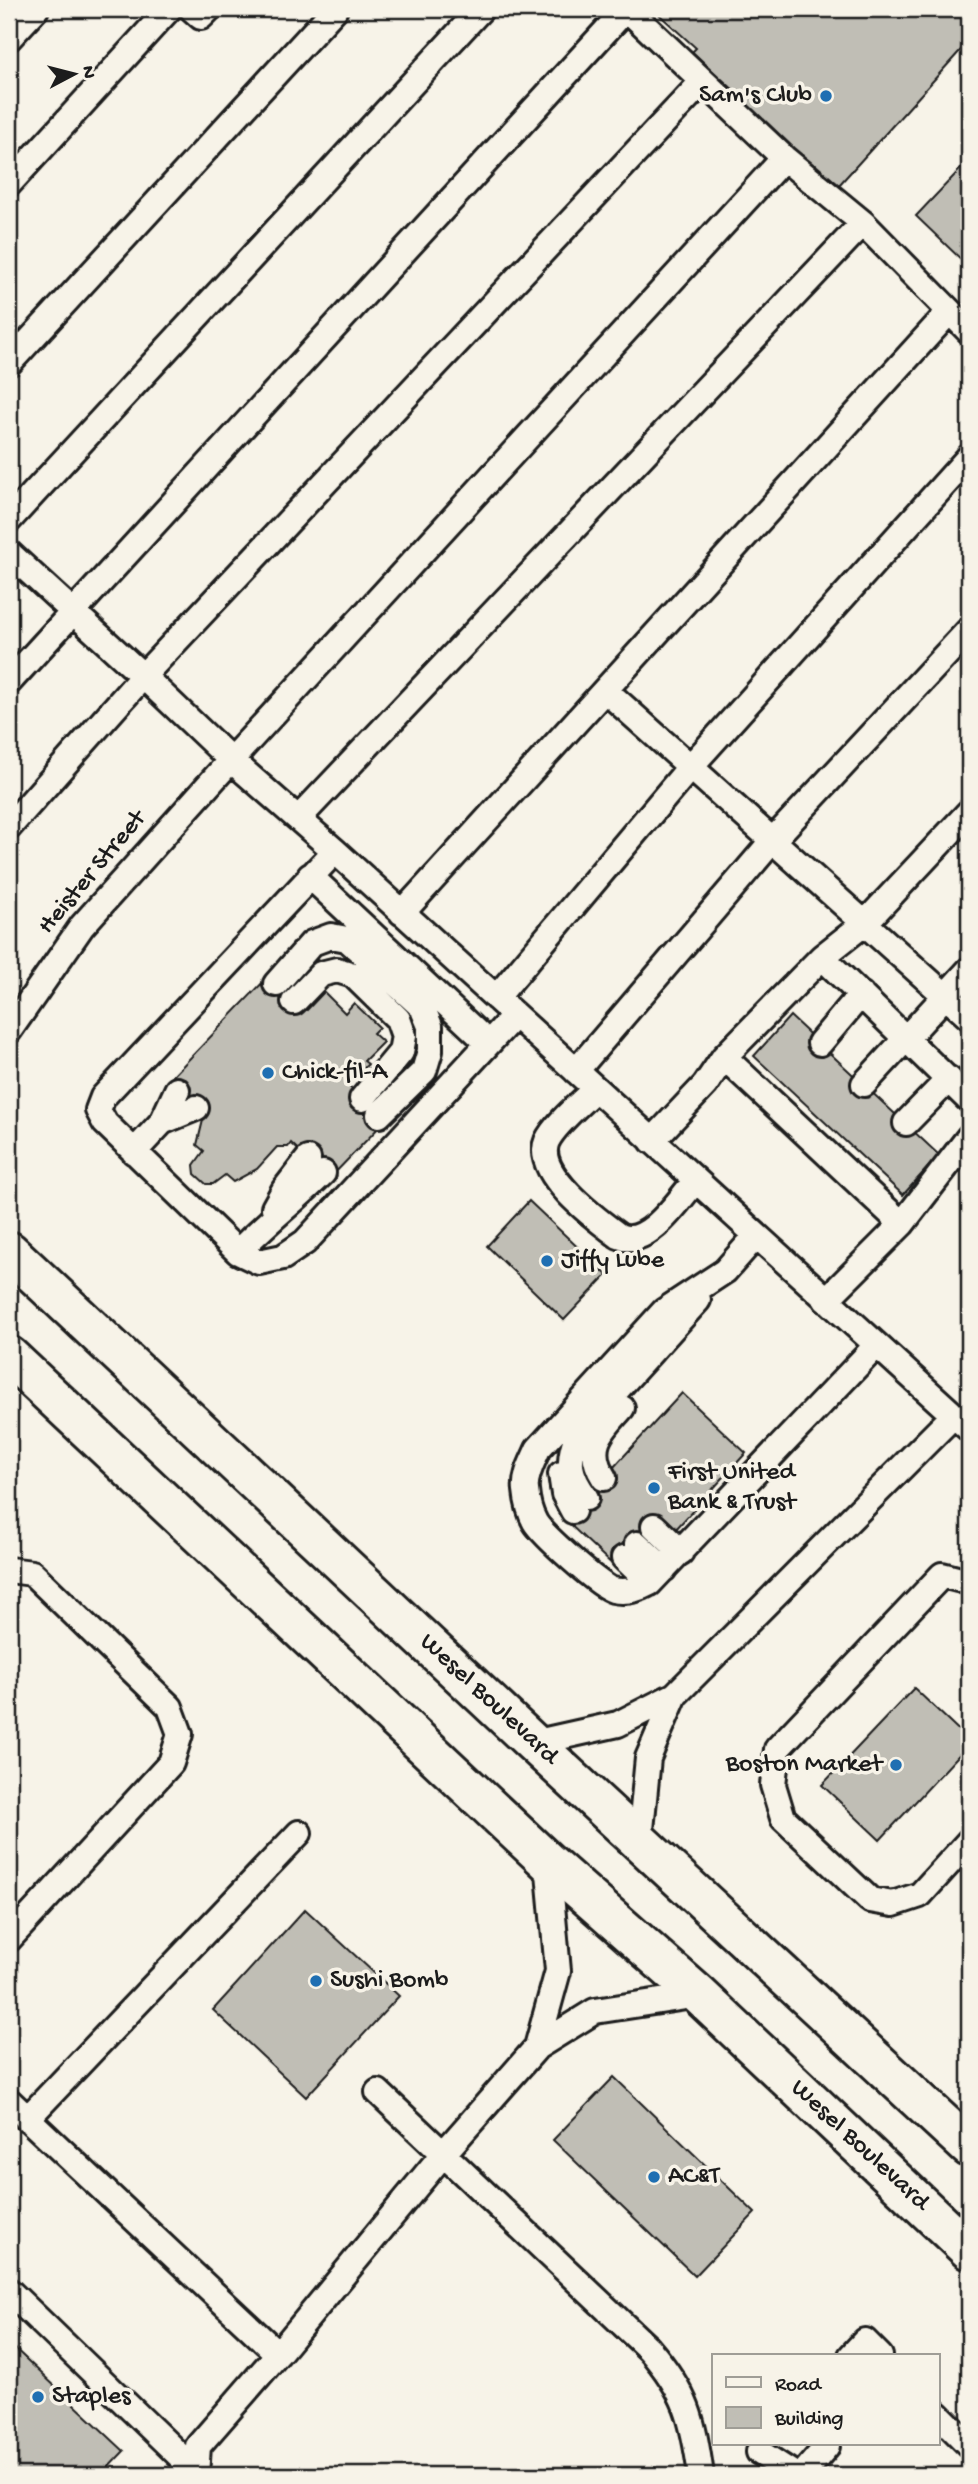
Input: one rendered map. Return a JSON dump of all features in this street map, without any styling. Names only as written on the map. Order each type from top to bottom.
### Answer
[{"type":"main road","name":"Wesel Boulevard","points":[[9,1251],[533,1743],[969,2147]]},
{"type":"main road","name":"Wesel Boulevard","points":[[9,1356],[548,1862],[699,1995],[969,2250]]},
{"type":"lane","points":[[9,38],[36,9]]},
{"type":"lane","points":[[9,184],[169,9]]},
{"type":"lane","points":[[192,9],[201,17],[209,9]]},
{"type":"lane","points":[[9,363],[335,9]]},
{"type":"lane","points":[[9,520],[481,9]]},
{"type":"lane","points":[[9,682],[627,9],[784,158],[863,223],[969,331]]},
{"type":"lane","points":[[9,827],[144,676],[703,81]]},
{"type":"lane","name":"Heister Street","points":[[9,1031],[82,926],[784,158]]},
{"type":"lane","points":[[299,818],[863,223]]},
{"type":"lane","points":[[402,913],[950,312]]},
{"type":"lane","points":[[496,998],[691,766],[969,457]]},
{"type":"lane","points":[[9,553],[144,676],[231,760],[299,818],[961,1423],[675,1695],[618,1724],[533,1743]]},
{"type":"lane","points":[[576,1071],[773,840],[969,630]]},
{"type":"lane","points":[[606,690],[969,1017]]},
{"type":"lane","points":[[652,1141],[705,1085],[724,1057],[822,957],[865,923],[969,812]]},
{"type":"lane","points":[[334,850],[103,1097],[98,1110],[105,1124],[237,1252],[259,1262],[283,1257],[305,1242],[514,1016]]},
{"type":"lane","points":[[310,876],[488,1043]]},
{"type":"lane","points":[[276,984],[312,943],[331,936],[347,939],[422,1007],[430,1026],[430,1051],[424,1072],[371,1107],[401,1052],[404,1036],[398,1018],[353,975],[337,970],[321,974],[294,1002]]},
{"type":"lane","points":[[822,957],[969,1100]]},
{"type":"lane","points":[[864,1084],[969,970]]},
{"type":"lane","points":[[820,1044],[861,994]]},
{"type":"lane","points":[[724,1057],[776,1092],[821,1133],[863,1173],[902,1224]]},
{"type":"lane","points":[[906,1123],[948,1079]]},
{"type":"lane","points":[[594,1089],[551,1135],[546,1145],[548,1168],[572,1196],[626,1239],[640,1237],[664,1218],[695,1181]]},
{"type":"lane","points":[[134,1152],[162,1122],[177,1090]]},
{"type":"lane","points":[[162,1122],[196,1108]]},
{"type":"lane","points":[[826,1300],[902,1224],[969,1137]]},
{"type":"lane","points":[[237,1252],[265,1224],[284,1190],[315,1166]]},
{"type":"lane","points":[[579,1504],[570,1464],[578,1433],[756,1236]]},
{"type":"lane","points":[[604,1478],[596,1462],[595,1452],[603,1429],[687,1336],[725,1271]]},
{"type":"lane","points":[[725,1271],[664,1311],[538,1449],[529,1468],[525,1488],[536,1524],[601,1585],[615,1591],[639,1589],[665,1568],[876,1346]]},
{"type":"lane","points":[[654,1526],[665,1568]]},
{"type":"lane","points":[[630,1551],[665,1568]]},
{"type":"lane","points":[[9,1570],[32,1573],[170,1706],[180,1734],[171,1763],[11,1932]]},
{"type":"lane","points":[[969,1582],[942,1575],[777,1749],[772,1785],[783,1818],[870,1900],[893,1904],[920,1895],[969,1841]]},
{"type":"lane","points":[[639,1840],[648,1758],[675,1695]]},
{"type":"lane","points":[[278,2354],[15,2110],[299,1832]]},
{"type":"lane","points":[[537,2047],[558,1971],[548,1862]]},
{"type":"lane","points":[[9,2291],[187,2464],[444,2153],[537,2047],[595,2011],[699,1995]]},
{"type":"lane","points":[[378,2092],[649,2348],[667,2369],[685,2400],[696,2437],[701,2475]]},
{"type":"lane","points":[[853,2354],[865,2341],[878,2354]]},
{"type":"lane","points":[[940,2416],[969,2445]]},
{"type":"lane","points":[[802,2475],[827,2446]]},
{"type":"lane","points":[[762,2457],[795,2475]]},
{"type":"building","name":"Sam's Club","points":[[653,9],[969,9],[969,41],[839,185],[816,165],[807,174],[728,101],[736,92],[692,52],[696,48]]},
{"type":"building","points":[[969,160],[969,267],[916,216]]},
{"type":"building","name":"Chick-fil-A","points":[[268,977],[301,1009],[307,1010],[324,992],[345,1013],[354,1003],[379,1027],[373,1033],[383,1042],[364,1061],[368,1064],[348,1085],[385,1121],[329,1179],[291,1143],[288,1147],[277,1147],[257,1169],[233,1182],[225,1175],[213,1184],[206,1184],[195,1174],[194,1165],[204,1151],[197,1145],[204,1116],[168,1081]]},
{"type":"building","points":[[790,1016],[939,1155],[903,1195],[754,1056]]},
{"type":"building","name":"Jiffy Lube","points":[[529,1201],[607,1275],[564,1320],[487,1246]]},
{"type":"building","name":"First United Bank & Trust","points":[[682,1393],[746,1453],[675,1530],[662,1517],[615,1567],[565,1520]]},
{"type":"building","name":"Boston Market","points":[[914,1688],[969,1740],[969,1744],[880,1840],[822,1785]]},
{"type":"building","points":[[305,1909],[399,1996],[306,2097],[213,2010]]},
{"type":"building","name":"AC&T","points":[[614,2077],[755,2213],[695,2276],[553,2140]]},
{"type":"building","name":"Staples","points":[[9,2343],[124,2451],[101,2475],[9,2475]]},
{"type":"place","name":"Sam's Club","points":[[826,96]]},
{"type":"place","name":"Chick-fil-A","points":[[268,1073]]},
{"type":"place","name":"Jiffy Lube","points":[[547,1261]]},
{"type":"place","name":"First United Bank & Trust","points":[[654,1488]]},
{"type":"place","name":"Boston Market","points":[[896,1765]]},
{"type":"place","name":"Sushi Bomb","points":[[316,1981]]},
{"type":"place","name":"AC&T","points":[[654,2177]]},
{"type":"place","name":"Staples","points":[[38,2397]]}]
